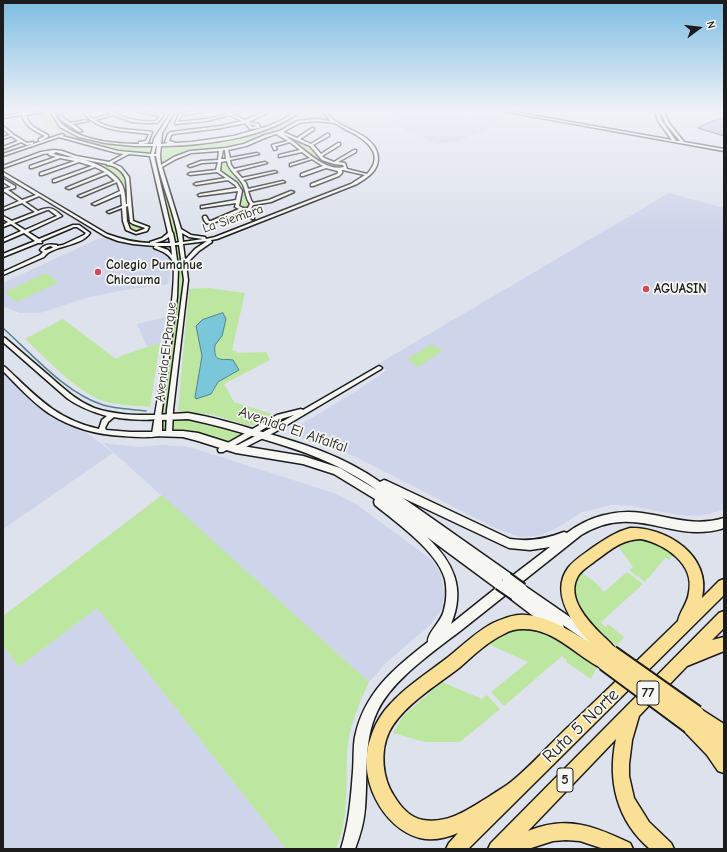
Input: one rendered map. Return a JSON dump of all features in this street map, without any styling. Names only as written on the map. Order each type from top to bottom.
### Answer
[{"type":"highway","points":[[608,658],[591,633],[578,618],[571,604],[568,588],[571,577],[580,564],[622,536],[638,533],[658,538],[678,550],[692,568],[696,578],[697,591],[690,610],[675,634]]},
{"type":"highway","name":"Ruta 5 Norte","points":[[455,849],[724,586]]},
{"type":"highway","name":"Ruta 5 Norte","points":[[497,849],[724,618]]},
{"type":"highway","points":[[515,790],[471,818],[454,826],[432,830],[418,827],[399,816],[388,804],[380,790],[376,775],[374,756],[379,734],[388,718],[400,706],[491,633],[505,625],[520,622],[535,623],[584,647]]},
{"type":"highway","points":[[678,665],[698,654],[724,644]]},
{"type":"highway","name":"77","points":[[584,647],[608,658],[693,719],[724,750]]},
{"type":"highway","points":[[633,711],[622,746],[620,762],[621,785],[628,806],[640,825],[654,841],[665,849]]},
{"type":"highway","points":[[693,719],[724,765]]},
{"type":"highway","name":"77","points":[[693,719],[721,731]]},
{"type":"highway","points":[[509,849],[547,833],[567,831],[581,832],[596,836],[624,849]]},
{"type":"street","points":[[3,155],[15,151]]},
{"type":"street","points":[[3,166],[42,153],[54,151],[61,152],[74,158],[108,172],[120,186],[122,192],[126,205],[131,221],[147,227],[145,231],[136,233],[129,231],[126,225],[126,205],[128,184],[127,178],[123,171],[107,163],[74,158],[60,156],[51,155],[54,151]]},
{"type":"street","points":[[118,151],[158,155]]},
{"type":"street","name":"Avenida El Parque","points":[[152,151],[152,155],[171,233],[176,261],[175,296],[158,417]]},
{"type":"street","name":"Avenida El Parque","points":[[158,151],[160,167],[182,244],[186,280],[169,434]]},
{"type":"street","points":[[160,167],[175,158],[190,152],[211,151]]},
{"type":"street","points":[[224,151],[229,165],[243,181],[248,200],[252,204]]},
{"type":"street","points":[[218,171],[224,151]]},
{"type":"street","points":[[280,156],[302,151],[315,160],[335,170],[342,169],[368,175],[375,166],[377,159],[375,151]]},
{"type":"street","points":[[312,185],[338,175],[346,166],[344,164],[334,163],[324,159],[316,151]]},
{"type":"street","points":[[320,156],[328,151]]},
{"type":"street","points":[[334,163],[355,151]]},
{"type":"street","points":[[107,163],[123,152]]},
{"type":"street","points":[[54,181],[97,167],[128,153]]},
{"type":"street","points":[[190,166],[201,162],[227,160],[257,154]]},
{"type":"street","points":[[31,167],[60,156]]},
{"type":"street","points":[[291,165],[324,159]]},
{"type":"street","points":[[42,174],[80,160]]},
{"type":"street","points":[[234,170],[265,163]]},
{"type":"street","points":[[302,175],[327,166]]},
{"type":"street","points":[[190,174],[218,171],[230,179],[236,184],[240,191],[237,207],[243,209],[253,218]]},
{"type":"street","points":[[68,188],[108,172]]},
{"type":"street","points":[[236,184],[274,172]]},
{"type":"street","name":"La Siembra","points":[[3,173],[106,235],[127,242],[146,244],[182,244],[216,238],[352,185],[368,175]]},
{"type":"street","points":[[196,184],[230,179]]},
{"type":"street","points":[[3,180],[14,187],[4,191]]},
{"type":"street","points":[[80,196],[117,181]]},
{"type":"street","points":[[246,190],[283,182]]},
{"type":"street","points":[[120,186],[128,184]]},
{"type":"street","points":[[200,195],[239,189]]},
{"type":"street","points":[[4,191],[37,212]]},
{"type":"street","points":[[94,204],[122,192]]},
{"type":"street","points":[[205,217],[207,222],[212,222],[251,207],[252,204],[270,201],[292,192]]},
{"type":"street","points":[[3,208],[38,194]]},
{"type":"street","points":[[202,208],[238,201]]},
{"type":"street","points":[[109,212],[126,205]]},
{"type":"street","points":[[3,226],[37,212],[49,209],[60,217],[3,241]]},
{"type":"street","points":[[3,217],[45,246],[52,245],[55,246],[55,248]]},
{"type":"street","points":[[3,256],[74,226],[78,226],[88,233],[86,236],[61,248],[55,248],[46,252],[42,256],[3,274]]},
{"type":"street","points":[[179,230],[196,237],[216,238]]},
{"type":"street","points":[[146,244],[161,240],[171,233]]},
{"type":"street","points":[[185,263],[197,250],[216,238]]},
{"type":"street","points":[[146,244],[164,250],[176,261]]},
{"type":"street","points":[[45,246],[42,250],[46,252]]},
{"type":"street","points":[[176,281],[186,280]]},
{"type":"street","points":[[175,296],[185,296]]},
{"type":"street","name":"Avenida El Alfalfal","points":[[3,339],[70,397],[94,410],[133,418],[170,416],[202,418],[316,452],[339,462],[393,505],[503,581],[608,658]]},
{"type":"street","points":[[168,346],[173,348],[178,346]]},
{"type":"street","name":"Avenida El Alfalfal","points":[[3,368],[54,414],[78,426],[104,432],[136,435],[169,434],[198,436],[228,448],[312,462],[358,477]]},
{"type":"street","points":[[228,448],[263,435],[379,368]]},
{"type":"street","points":[[228,448],[252,432],[283,416],[308,409]]},
{"type":"street","points":[[104,432],[102,428],[103,424],[108,418],[114,415]]},
{"type":"street","points":[[157,434],[158,417]]},
{"type":"street","points":[[358,477],[509,543],[524,546],[536,546],[559,540],[594,522],[619,516],[638,517],[690,527],[710,527],[724,523]]},
{"type":"street","points":[[358,477],[433,550],[445,565],[450,575],[453,594],[450,612],[440,630],[422,653]]},
{"type":"street","points":[[348,849],[357,818],[361,745],[366,721],[385,687],[422,653],[577,532]]},
{"type":"street","name":"Avenida El Alfalfal","points":[[518,592],[584,647]]},
{"type":"shaded area","points":[[669,193],[724,208],[724,509],[710,514],[697,516],[678,515],[632,506],[611,505],[582,512],[557,528],[542,535],[521,537],[497,529],[356,457],[287,433],[358,390],[387,370],[378,364]]},
{"type":"shaded area","name":"Colegio Pumahue Chicauma","points":[[100,238],[155,248],[167,254],[172,262],[168,284],[119,291],[86,298],[40,313],[19,313],[3,306],[3,283]]},
{"type":"shaded area","points":[[166,317],[160,343],[147,347],[137,324]]},
{"type":"shaded area","points":[[3,368],[113,453],[3,529]]},
{"type":"shaded area","points":[[103,443],[138,447],[163,445],[189,447],[334,493],[357,505],[432,560],[441,574],[444,594],[442,609],[430,625],[388,661],[369,682]]},
{"type":"shaded area","points":[[97,608],[286,849],[3,849],[3,646],[19,667]]},
{"type":"green space","points":[[57,151],[96,160],[116,167],[123,172],[127,183],[130,221],[146,229],[138,232],[129,229],[127,225],[123,190],[111,174],[77,159],[51,154]]},
{"type":"green space","points":[[121,151],[148,151],[148,154]]},
{"type":"green space","points":[[153,151],[157,151],[177,230],[183,277],[183,291],[169,414],[182,418],[202,421],[245,433],[228,443],[198,433],[167,431],[163,429],[161,419],[177,297],[178,265]]},
{"type":"green space","points":[[163,151],[196,151],[173,157],[162,163]]},
{"type":"green space","points":[[222,151],[225,151],[229,166],[243,183],[248,200],[251,204],[248,207],[243,208],[237,205],[240,198],[237,184],[219,170]]},
{"type":"green space","points":[[306,151],[314,151],[333,164],[329,165]]},
{"type":"green space","points":[[46,273],[58,283],[16,302],[5,292]]},
{"type":"green space","points":[[209,288],[245,293],[232,350],[239,353],[266,352],[270,360],[224,384],[234,402],[272,414],[254,425],[249,426],[214,415],[178,411],[189,289]]},
{"type":"green space","points":[[63,319],[116,359],[123,355],[160,343],[150,407],[116,404],[102,401],[86,393],[68,379],[25,339]]},
{"type":"green space","points":[[432,344],[442,351],[418,367],[407,359]]},
{"type":"green space","points":[[162,495],[369,682],[356,712],[349,735],[344,823],[336,849],[286,849],[97,608],[19,667],[3,646],[3,616]]},
{"type":"green space","points":[[621,539],[654,539],[661,547],[673,555],[669,560],[665,558],[645,582],[629,570],[633,567],[615,542]]},
{"type":"green space","points":[[579,571],[595,582],[604,592],[627,572],[643,584],[601,622],[605,627],[608,624],[624,637],[617,646],[589,622],[577,606],[573,589],[574,582]]},
{"type":"green space","points":[[528,627],[544,632],[597,667],[591,679],[566,662],[567,660],[562,656],[504,706],[491,692],[528,662],[488,644],[505,631]]},
{"type":"green space","points":[[442,682],[482,699],[487,695],[500,709],[460,742],[425,742],[393,733],[403,716]]},
{"type":"water","points":[[223,313],[226,319],[222,336],[215,345],[215,355],[219,359],[233,360],[239,370],[218,382],[211,394],[196,399],[195,397],[202,356],[196,326],[202,320]]},
{"type":"waterway","points":[[3,328],[50,372],[75,392],[103,405],[146,411]]},
{"type":"place","name":"Colegio Pumahue Chicauma","points":[[98,272]]},
{"type":"place","name":"AGUASIN","points":[[646,289]]}]
